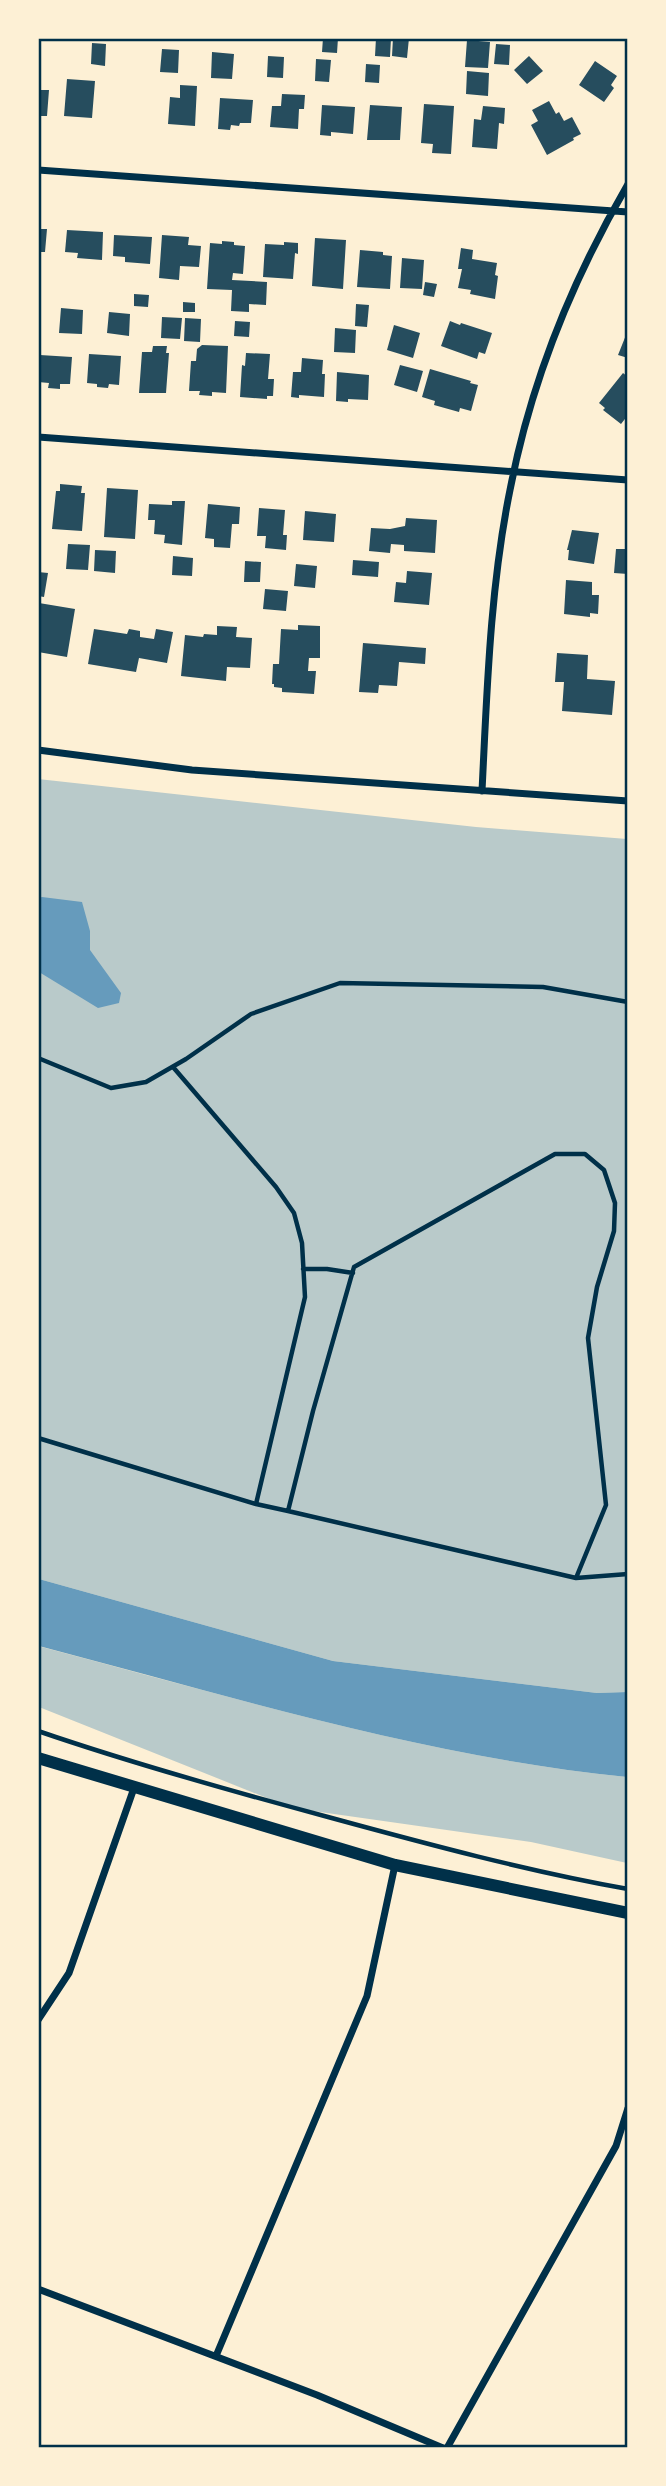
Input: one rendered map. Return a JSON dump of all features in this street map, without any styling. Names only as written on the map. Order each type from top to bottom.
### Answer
[{"type":"street","points":[[38,170],[628,212]]},
{"type":"street","points":[[482,791],[495,599],[513,472],[551,343],[579,277],[628,184]]},
{"type":"street","points":[[38,437],[628,480]]},
{"type":"street","points":[[38,750],[192,770],[628,801]]},
{"type":"street","points":[[38,1758],[395,1865],[628,1913]]},
{"type":"street","points":[[38,2021],[69,1973],[134,1788]]},
{"type":"street","points":[[216,2356],[367,1996],[395,1865]]},
{"type":"street","points":[[38,2289],[216,2356],[445,2448],[616,2146],[628,2108]]},
{"type":"path","points":[[38,1058],[111,1088],[146,1082],[251,1014],[340,983],[543,987],[628,1002]]},
{"type":"path","points":[[173,1067],[276,1187],[294,1213],[302,1243],[305,1297],[256,1504]]},
{"type":"path","points":[[288,1511],[354,1267],[555,1154],[585,1154],[604,1170],[615,1203],[614,1231],[597,1287],[587,1338],[606,1505],[576,1578]]},
{"type":"path","points":[[303,1269],[353,1273]]},
{"type":"path","points":[[38,1438],[256,1504],[576,1578],[628,1574]]},
{"type":"path","points":[[38,1731],[109,1756],[420,1842],[583,1881],[628,1889]]},
{"type":"shaded area","points":[[38,779],[476,827],[627,839],[627,1692],[597,1693],[333,1661],[39,1579]]},
{"type":"shaded area","points":[[38,1646],[257,1705],[404,1740],[552,1768],[627,1777],[627,1863],[531,1842],[292,1808],[39,1707]]},
{"type":"water","points":[[38,898],[82,902],[90,931],[90,950],[121,993],[119,1003],[98,1008],[39,972]]},
{"type":"water","points":[[39,1579],[333,1661],[597,1693],[627,1692],[627,1777],[552,1768],[404,1740],[258,1705],[39,1646]]},
{"type":"building","points":[[323,38],[338,38],[337,53],[322,52]]},
{"type":"building","points":[[376,38],[391,38],[390,57],[375,56]]},
{"type":"building","points":[[393,38],[409,38],[407,58],[392,56]]},
{"type":"building","points":[[467,40],[490,42],[488,68],[465,67]]},
{"type":"building","points":[[92,43],[106,44],[105,66],[91,64]]},
{"type":"building","points":[[496,44],[510,45],[509,65],[494,64]]},
{"type":"building","points":[[162,49],[179,50],[178,73],[160,72]]},
{"type":"building","points":[[212,52],[234,54],[232,79],[211,78]]},
{"type":"building","points":[[268,56],[284,57],[283,78],[267,77]]},
{"type":"building","points":[[529,56],[543,71],[527,84],[514,70]]},
{"type":"building","points":[[316,59],[331,60],[329,82],[315,81]]},
{"type":"building","points":[[595,61],[617,76],[611,85],[614,88],[604,102],[579,85]]},
{"type":"building","points":[[366,64],[380,65],[379,83],[365,82]]},
{"type":"building","points":[[467,71],[489,73],[488,96],[466,94]]},
{"type":"building","points":[[67,79],[95,81],[92,118],[64,116]]},
{"type":"building","points":[[180,85],[197,86],[195,126],[168,124],[170,97],[180,98]]},
{"type":"building","points":[[38,90],[49,90],[47,116],[38,116]]},
{"type":"building","points":[[282,94],[305,95],[304,109],[299,109],[298,129],[270,127],[272,106],[281,106]]},
{"type":"building","points":[[220,98],[253,100],[251,123],[231,125],[230,130],[218,129]]},
{"type":"building","points":[[549,101],[556,114],[559,112],[564,121],[572,117],[581,134],[547,155],[531,125],[538,121],[532,110]]},
{"type":"building","points":[[424,104],[454,106],[451,154],[432,153],[433,144],[421,143]]},
{"type":"building","points":[[322,105],[355,107],[353,134],[331,132],[331,136],[320,135]]},
{"type":"building","points":[[370,105],[402,107],[400,140],[367,140]]},
{"type":"building","points":[[483,106],[505,108],[504,124],[499,123],[497,149],[472,147],[474,119],[481,120]]},
{"type":"building","points":[[38,229],[47,229],[45,252],[38,252]]},
{"type":"building","points":[[67,230],[103,232],[102,260],[77,258],[78,253],[65,252]]},
{"type":"building","points":[[114,235],[152,237],[150,264],[125,262],[125,257],[113,256]]},
{"type":"building","points":[[162,235],[189,237],[188,245],[201,246],[199,267],[180,266],[179,280],[159,278]]},
{"type":"building","points":[[315,238],[346,240],[343,289],[312,286]]},
{"type":"building","points":[[222,241],[245,246],[243,274],[233,273],[232,280],[267,282],[266,305],[249,304],[249,312],[231,311],[232,290],[207,289],[210,243],[222,244]]},
{"type":"building","points":[[284,242],[298,243],[293,279],[263,277],[265,244],[284,245]]},
{"type":"building","points":[[461,248],[473,250],[472,259],[497,263],[495,299],[470,294],[471,290],[458,288],[462,269],[458,269]]},
{"type":"building","points":[[360,250],[383,252],[383,255],[392,256],[390,289],[357,287]]},
{"type":"building","points":[[402,258],[424,260],[422,289],[400,288]]},
{"type":"building","points":[[425,282],[437,284],[434,297],[423,295]]},
{"type":"building","points":[[134,294],[149,295],[148,307],[134,306]]},
{"type":"building","points":[[183,302],[195,303],[195,312],[183,312]]},
{"type":"building","points":[[356,304],[369,305],[367,327],[355,326]]},
{"type":"building","points":[[61,308],[83,310],[82,334],[59,333]]},
{"type":"building","points":[[109,312],[130,314],[129,336],[107,333]]},
{"type":"building","points":[[162,317],[182,318],[180,339],[161,338]]},
{"type":"building","points":[[185,318],[201,319],[200,342],[184,341]]},
{"type":"building","points":[[235,321],[250,322],[249,337],[234,336]]},
{"type":"building","points":[[450,321],[492,333],[485,354],[479,352],[477,359],[441,346]]},
{"type":"building","points":[[394,325],[420,333],[413,358],[387,350]]},
{"type":"building","points":[[335,328],[356,330],[355,353],[334,352]]},
{"type":"building","points":[[628,330],[628,358],[618,355]]},
{"type":"building","points":[[202,345],[228,346],[226,393],[212,392],[212,396],[199,395],[200,391],[189,391],[191,361],[196,361],[197,349]]},
{"type":"building","points":[[153,346],[167,346],[166,353],[169,353],[166,393],[139,393],[142,352],[152,352]]},
{"type":"building","points":[[246,353],[270,354],[268,379],[274,379],[273,396],[267,396],[267,399],[240,397],[242,365],[245,366]]},
{"type":"building","points":[[89,354],[121,356],[119,385],[109,384],[108,388],[87,383]]},
{"type":"building","points":[[40,355],[72,357],[70,384],[60,384],[60,389],[48,388],[49,383],[38,382]]},
{"type":"building","points":[[302,358],[323,360],[324,397],[291,397],[293,372],[301,372]]},
{"type":"building","points":[[400,365],[423,371],[417,392],[394,385]]},
{"type":"building","points":[[430,369],[478,385],[471,411],[460,408],[459,412],[434,405],[435,401],[422,397]]},
{"type":"building","points":[[337,372],[369,375],[368,400],[336,401]]},
{"type":"building","points":[[623,373],[628,377],[628,415],[621,424],[603,410],[605,408],[599,403]]},
{"type":"building","points":[[60,484],[82,486],[81,493],[85,493],[82,531],[52,529],[56,491],[60,491]]},
{"type":"building","points":[[107,488],[138,490],[135,539],[104,537]]},
{"type":"building","points":[[172,501],[185,501],[182,545],[164,543],[165,535],[154,534],[155,520],[148,520],[149,504],[172,505]]},
{"type":"building","points":[[208,504],[240,507],[239,524],[232,524],[230,548],[214,547],[214,539],[205,538]]},
{"type":"building","points":[[259,508],[285,510],[283,535],[287,535],[286,550],[265,548],[266,536],[257,536]]},
{"type":"building","points":[[305,511],[336,514],[334,542],[303,540]]},
{"type":"building","points":[[406,518],[437,520],[435,553],[404,551],[404,545],[391,544],[390,553],[369,551],[371,528],[390,529],[405,526]]},
{"type":"building","points":[[572,530],[599,533],[594,564],[568,560],[567,550]]},
{"type":"building","points":[[68,544],[90,545],[88,570],[66,569]]},
{"type":"building","points":[[616,549],[628,549],[628,574],[614,573]]},
{"type":"building","points":[[95,550],[116,551],[115,573],[94,571]]},
{"type":"building","points":[[173,556],[193,558],[192,576],[172,575]]},
{"type":"building","points":[[353,560],[379,562],[378,577],[352,575]]},
{"type":"building","points":[[245,561],[261,562],[260,582],[244,582]]},
{"type":"building","points":[[296,564],[317,566],[315,588],[294,586]]},
{"type":"building","points":[[407,571],[432,573],[429,605],[394,602],[396,582],[406,583]]},
{"type":"building","points":[[38,572],[48,573],[44,597],[38,596]]},
{"type":"building","points":[[566,580],[592,582],[592,595],[599,595],[598,614],[590,613],[590,617],[564,614]]},
{"type":"building","points":[[265,589],[288,591],[286,611],[263,609]]},
{"type":"building","points":[[39,603],[75,609],[67,657],[38,652]]},
{"type":"building","points":[[298,625],[320,626],[320,658],[309,658],[308,671],[316,671],[314,694],[282,692],[282,688],[272,684],[273,664],[279,664],[281,629],[298,630]]},
{"type":"building","points":[[217,626],[237,627],[236,637],[252,638],[250,668],[227,667],[226,681],[181,676],[185,635],[217,635]]},
{"type":"building","points":[[94,629],[127,634],[129,629],[140,631],[140,637],[154,639],[156,629],[173,632],[167,663],[139,658],[136,672],[88,664]]},
{"type":"building","points":[[363,643],[426,648],[425,664],[399,662],[397,686],[379,685],[378,693],[359,692]]},
{"type":"building","points":[[557,653],[588,655],[587,679],[615,681],[612,715],[562,711],[564,682],[555,682]]}]
